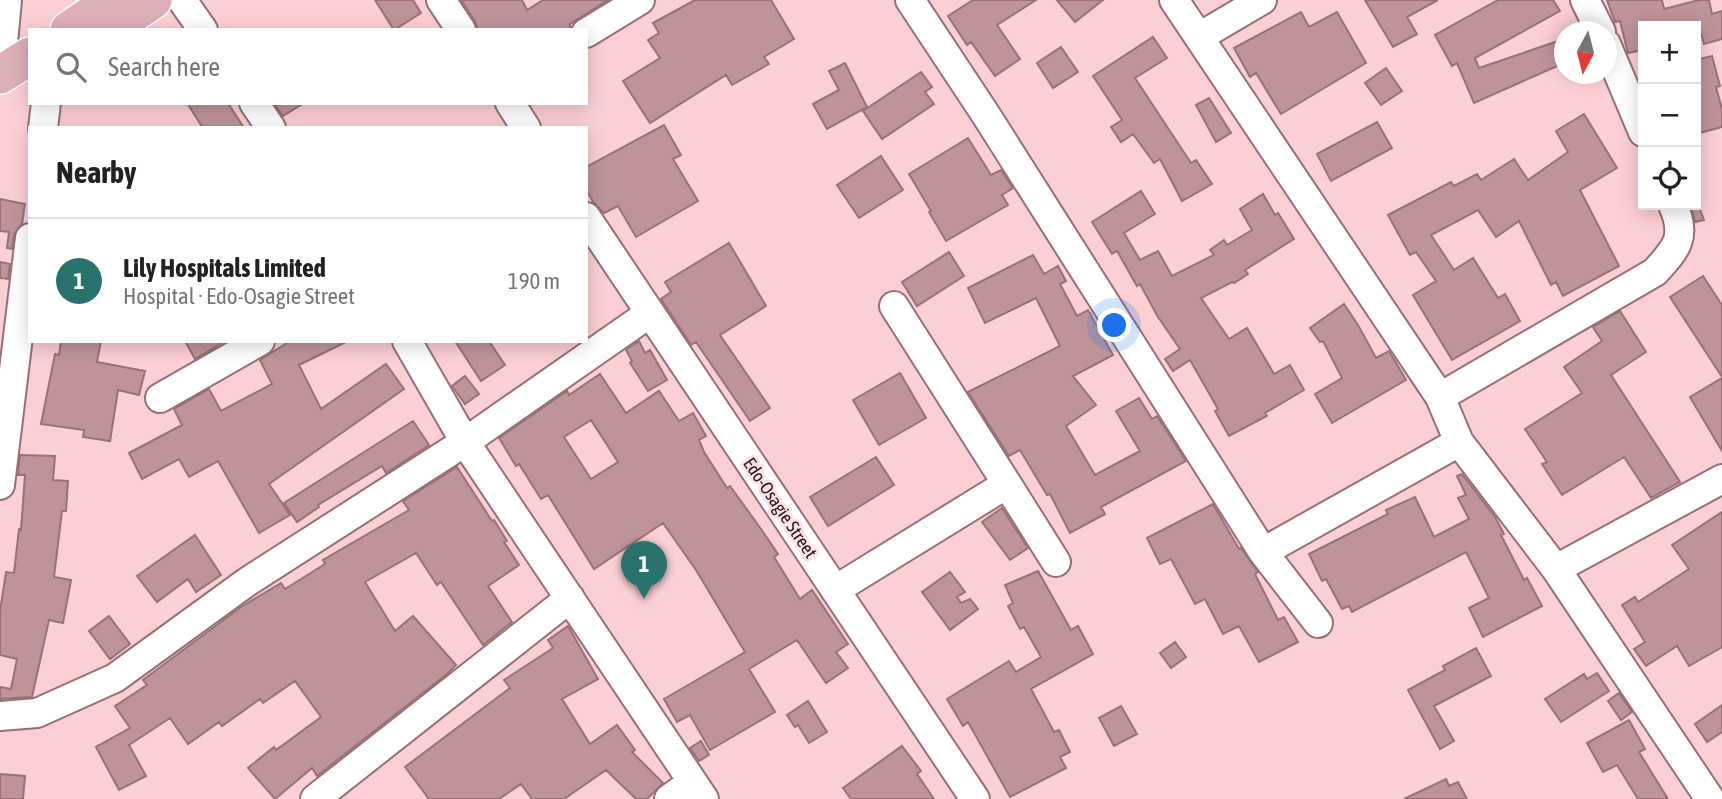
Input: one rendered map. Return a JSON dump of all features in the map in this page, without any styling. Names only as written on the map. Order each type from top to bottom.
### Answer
[{"type":"main road","points":[[72,28],[113,0]]},
{"type":"main road","points":[[111,28],[153,0]]},
{"type":"main road","points":[[0,75],[28,57]]},
{"type":"main road","points":[[0,99],[28,81]]},
{"type":"street","points":[[0,75],[6,0]]},
{"type":"street","points":[[182,0],[202,28]]},
{"type":"street","points":[[441,0],[460,28]]},
{"type":"street","points":[[588,32],[640,0]]},
{"type":"street","points":[[910,0],[1263,552],[1318,623]]},
{"type":"street","points":[[1174,0],[1440,397],[1459,442],[1556,569],[1710,799]]},
{"type":"street","points":[[1199,37],[1262,0]]},
{"type":"street","points":[[1585,0],[1596,21]]},
{"type":"street","points":[[1617,70],[1638,120]]},
{"type":"street","points":[[43,126],[46,105]]},
{"type":"street","points":[[255,105],[270,126]]},
{"type":"street","points":[[511,105],[525,126]]},
{"type":"street","points":[[1440,397],[1655,272],[1671,255],[1679,237],[1681,222],[1675,210]]},
{"type":"street","name":"Edo-Osagie Street","points":[[588,220],[975,799]]},
{"type":"street","points":[[0,485],[28,255]]},
{"type":"street","points":[[894,306],[1056,562]]},
{"type":"street","points":[[0,716],[37,713],[115,678],[247,582],[466,442],[650,313]]},
{"type":"street","points":[[160,398],[256,343]]},
{"type":"street","points":[[408,343],[466,442],[698,791],[670,799]]},
{"type":"street","points":[[1263,552],[1459,442]]},
{"type":"street","points":[[1556,569],[1722,479]]},
{"type":"street","points":[[835,590],[1007,484]]},
{"type":"street","points":[[315,799],[570,598]]},
{"type":"building","points":[[375,0],[413,0],[421,13],[393,28]]},
{"type":"building","points":[[461,0],[522,0],[527,10],[543,0],[608,0],[570,24],[570,28],[477,28]]},
{"type":"building","points":[[695,0],[771,0],[794,39],[764,57],[769,64],[732,85],[726,75],[650,123],[623,81],[660,58],[648,40],[659,33],[653,23]]},
{"type":"building","points":[[973,0],[1036,0],[997,25],[1020,59],[995,76],[971,42],[967,45],[948,16]]},
{"type":"building","points":[[1057,0],[1103,0],[1075,22]]},
{"type":"building","points":[[1365,0],[1438,0],[1407,17],[1417,34],[1393,47]]},
{"type":"building","points":[[1498,0],[1553,0],[1560,11],[1475,58],[1479,68],[1554,42],[1554,67],[1474,103],[1457,63],[1452,66],[1435,35]]},
{"type":"building","points":[[1607,0],[1662,0],[1664,9],[1709,0],[1712,14],[1722,11],[1722,39],[1704,44],[1701,21],[1638,21],[1638,51],[1628,53],[1620,21],[1615,21]]},
{"type":"building","points":[[1301,12],[1309,27],[1337,12],[1366,63],[1281,114],[1256,73],[1250,77],[1234,48]]},
{"type":"building","points":[[1153,37],[1167,58],[1135,78],[1191,163],[1196,160],[1212,184],[1182,201],[1160,159],[1154,163],[1133,134],[1121,142],[1111,127],[1122,120],[1093,76]]},
{"type":"building","points":[[1061,47],[1078,72],[1053,88],[1037,63]]},
{"type":"building","points":[[1712,56],[1720,86],[1716,87],[1722,109],[1722,127],[1701,133],[1701,84],[1701,59]]},
{"type":"building","points":[[845,63],[867,107],[827,129],[813,104],[839,90],[829,71]]},
{"type":"building","points":[[1386,68],[1402,91],[1381,105],[1365,83]]},
{"type":"building","points":[[921,72],[932,87],[925,92],[934,104],[882,139],[863,111]]},
{"type":"building","points":[[1209,98],[1231,133],[1216,142],[1196,105]]},
{"type":"building","points":[[188,105],[229,105],[243,126],[202,126]]},
{"type":"building","points":[[275,105],[301,105],[283,116]]},
{"type":"building","points":[[1584,114],[1617,168],[1580,190],[1619,266],[1563,296],[1556,282],[1551,285],[1519,221],[1496,237],[1478,210],[1431,235],[1454,270],[1473,258],[1498,298],[1505,294],[1520,321],[1452,360],[1413,295],[1436,281],[1416,252],[1410,255],[1388,215],[1451,182],[1454,186],[1477,174],[1481,180],[1514,159],[1528,180],[1568,152],[1556,131]]},
{"type":"building","points":[[1377,122],[1392,148],[1331,181],[1317,154]]},
{"type":"building","points":[[664,125],[681,155],[673,159],[698,201],[636,237],[618,206],[604,213],[593,202],[588,193],[588,166]]},
{"type":"building","points":[[968,138],[991,175],[1001,170],[1013,188],[1002,195],[1008,205],[946,241],[909,174]]},
{"type":"building","points":[[881,156],[903,190],[859,218],[837,185]]},
{"type":"building","points":[[1141,191],[1155,214],[1124,233],[1140,260],[1158,251],[1172,276],[1214,255],[1210,250],[1224,240],[1227,245],[1252,230],[1240,209],[1263,194],[1294,239],[1245,270],[1248,274],[1234,283],[1201,298],[1229,339],[1247,328],[1274,374],[1290,365],[1304,390],[1265,413],[1267,416],[1229,436],[1215,411],[1218,409],[1190,360],[1173,371],[1165,359],[1180,349],[1140,284],[1137,286],[1117,251],[1112,254],[1092,222]]},
{"type":"building","points":[[0,199],[25,204],[22,224],[14,235],[12,249],[7,248],[9,232],[0,231]]},
{"type":"building","points":[[1692,210],[1700,210],[1704,220],[1695,222]]},
{"type":"building","points":[[729,243],[766,306],[720,335],[770,408],[750,421],[696,342],[691,345],[661,299],[671,292],[665,282]]},
{"type":"building","points":[[949,252],[964,276],[917,306],[902,282]]},
{"type":"building","points":[[1033,255],[1044,274],[1058,266],[1066,281],[1060,284],[1077,316],[1088,310],[1113,355],[1073,376],[1096,405],[1066,426],[1095,475],[1140,451],[1116,411],[1139,398],[1152,419],[1157,416],[1186,461],[1101,507],[1105,514],[1070,533],[1050,494],[1047,495],[1020,450],[1009,456],[968,392],[1060,346],[1036,298],[985,323],[968,288]]},
{"type":"building","points":[[0,262],[10,264],[8,279],[0,278]]},
{"type":"building","points":[[1703,276],[1722,305],[1722,377],[1670,297]]},
{"type":"building","points":[[1344,304],[1376,358],[1389,351],[1406,380],[1332,423],[1315,394],[1342,378],[1323,341],[1320,342],[1310,328]]},
{"type":"building","points":[[1620,311],[1646,352],[1611,375],[1680,482],[1651,498],[1624,457],[1562,495],[1542,464],[1547,462],[1525,429],[1582,393],[1564,367],[1602,341],[1593,327]]},
{"type":"building","points":[[639,341],[645,353],[650,350],[667,380],[648,391],[630,363],[632,361],[626,350]]},
{"type":"building","points":[[61,343],[101,343],[97,362],[145,371],[139,395],[118,390],[110,441],[83,437],[84,430],[41,424],[55,354],[59,355]]},
{"type":"building","points":[[186,343],[222,343],[195,359]]},
{"type":"building","points":[[287,343],[344,343],[299,365],[321,409],[386,364],[404,389],[269,484],[290,515],[259,533],[218,461],[189,477],[179,459],[142,479],[129,453],[182,425],[174,409],[209,389],[221,411],[272,384],[260,360]]},
{"type":"building","points":[[456,343],[490,343],[505,365],[481,381]]},
{"type":"building","points":[[900,373],[926,418],[879,445],[853,400]]},
{"type":"building","points":[[600,374],[626,413],[659,391],[679,421],[693,413],[706,436],[699,440],[704,452],[727,488],[730,486],[778,554],[774,557],[800,599],[812,590],[848,644],[836,652],[848,668],[826,683],[797,640],[749,669],[775,712],[710,750],[690,715],[677,722],[664,699],[745,652],[696,570],[663,523],[594,569],[548,495],[541,499],[519,464],[516,466],[499,438],[567,391],[569,395]],"holes":[[[591,420],[618,462],[591,479],[564,437]]]},
{"type":"building","points":[[465,376],[479,394],[465,404],[452,386]]},
{"type":"building","points":[[1722,378],[1722,451],[1690,397]]},
{"type":"building","points":[[413,421],[429,445],[386,473],[382,466],[318,505],[319,507],[297,522],[284,503]]},
{"type":"building","points":[[20,455],[55,456],[53,480],[68,481],[66,511],[62,511],[54,577],[71,580],[63,623],[49,620],[32,697],[0,699],[0,687],[11,689],[17,659],[0,655],[0,611],[6,572],[14,573],[19,529],[21,530],[25,475],[18,475]]},
{"type":"building","points":[[876,457],[894,485],[828,526],[810,497]]},
{"type":"building","points":[[457,467],[492,521],[494,520],[519,565],[488,586],[512,622],[483,645],[441,582],[437,585],[416,553],[365,582],[395,631],[413,616],[456,665],[447,674],[317,776],[312,768],[275,799],[248,768],[274,747],[276,750],[321,717],[295,681],[263,703],[260,699],[222,726],[219,722],[188,744],[170,718],[129,745],[146,776],[119,790],[96,747],[130,728],[115,706],[147,685],[143,680],[241,607],[281,583],[285,589],[325,564],[323,560],[409,510],[403,501]]},
{"type":"building","points":[[1462,474],[1495,517],[1524,580],[1527,578],[1542,606],[1483,637],[1469,608],[1489,598],[1466,552],[1352,612],[1349,606],[1342,609],[1326,579],[1322,581],[1309,554],[1388,514],[1386,510],[1415,497],[1434,537],[1469,519],[1458,498],[1466,495],[1457,476]]},
{"type":"building","points":[[1213,504],[1239,549],[1241,548],[1258,572],[1255,574],[1278,620],[1284,617],[1298,642],[1259,662],[1239,626],[1223,634],[1205,599],[1195,604],[1171,559],[1160,564],[1147,538]]},
{"type":"building","points":[[1002,508],[1028,548],[1010,560],[982,522]]},
{"type":"building","points":[[1722,512],[1722,647],[1689,666],[1677,646],[1646,666],[1634,649],[1645,642],[1622,605],[1635,597],[1638,602],[1689,569],[1672,545]]},
{"type":"building","points":[[195,535],[221,575],[196,592],[188,579],[157,602],[137,576]]},
{"type":"building","points":[[1038,571],[1071,630],[1078,626],[1093,654],[1031,689],[1054,732],[1059,730],[1070,752],[1060,757],[1066,768],[1010,797],[968,722],[963,726],[947,699],[1009,661],[1016,672],[1041,657],[1024,627],[1020,629],[1008,606],[1013,603],[1005,585]]},
{"type":"building","points":[[950,572],[965,592],[957,597],[961,603],[970,599],[978,609],[950,630],[922,592]]},
{"type":"building","points":[[109,616],[130,644],[110,659],[89,631]]},
{"type":"building","points":[[568,626],[598,679],[562,699],[590,744],[617,725],[635,750],[632,752],[663,783],[647,799],[636,799],[606,770],[564,799],[532,799],[521,784],[499,799],[429,799],[405,767],[510,688],[504,680],[553,648],[548,640]]},
{"type":"building","points":[[1175,642],[1186,657],[1171,668],[1160,653]]},
{"type":"building","points":[[1476,648],[1491,676],[1434,706],[1454,741],[1440,749],[1408,690],[1445,670],[1443,666]]},
{"type":"building","points":[[1597,673],[1609,691],[1561,722],[1545,699],[1584,674],[1587,679]]},
{"type":"building","points":[[1619,693],[1632,712],[1621,720],[1608,701]]},
{"type":"building","points":[[808,701],[827,732],[809,743],[798,725],[795,727],[787,715]]},
{"type":"building","points":[[1722,705],[1722,732],[1707,742],[1695,724]]},
{"type":"building","points":[[1121,706],[1137,734],[1114,746],[1099,718]]},
{"type":"building","points":[[1629,720],[1645,749],[1639,752],[1668,799],[1638,799],[1617,765],[1603,772],[1587,743]]},
{"type":"building","points":[[701,741],[709,755],[699,761],[690,748]]},
{"type":"building","points":[[902,746],[921,771],[917,774],[934,799],[851,799],[843,788]]},
{"type":"building","points":[[0,774],[25,776],[23,799],[0,799]]},
{"type":"building","points":[[1446,779],[1449,786],[1458,782],[1467,799],[1404,799]]},
{"type":"place","name":"Lily Hospitals Limited","points":[[644,599]]}]
